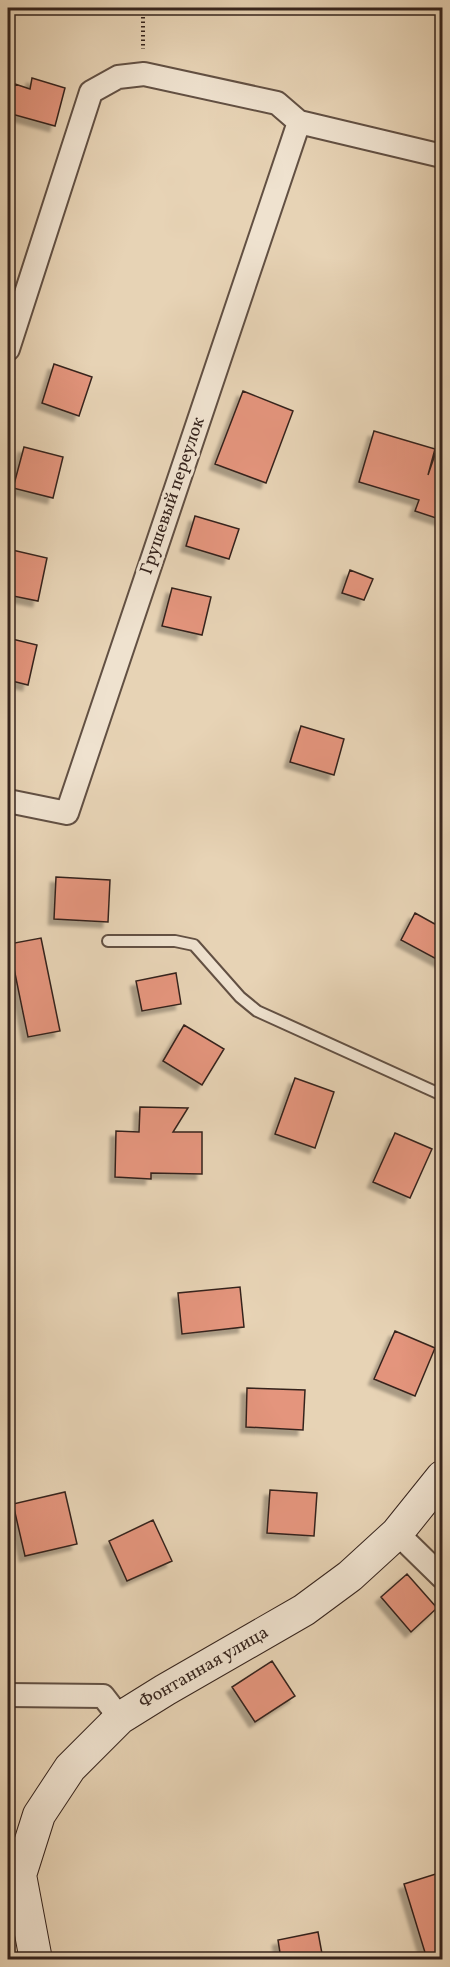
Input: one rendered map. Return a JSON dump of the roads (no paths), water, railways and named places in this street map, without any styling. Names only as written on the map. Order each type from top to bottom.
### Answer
[{"type":"main road","name":"Фонтанная улица","points":[[14,1883],[39,1815],[70,1768],[120,1718],[304,1610],[350,1576],[398,1533],[442,1477]]},
{"type":"main road","points":[[14,1883],[36,1959]]},
{"type":"street","points":[[8,349],[91,92],[118,77],[144,74],[277,103],[299,122],[442,156]]},
{"type":"street","name":"Грушевый переулок","points":[[8,801],[67,813],[299,122]]},
{"type":"street","points":[[398,1533],[442,1577]]},
{"type":"street","points":[[8,1695],[103,1696],[120,1718]]},
{"type":"lane","points":[[108,941],[175,940],[194,945],[240,997],[257,1011],[442,1095]]}]
